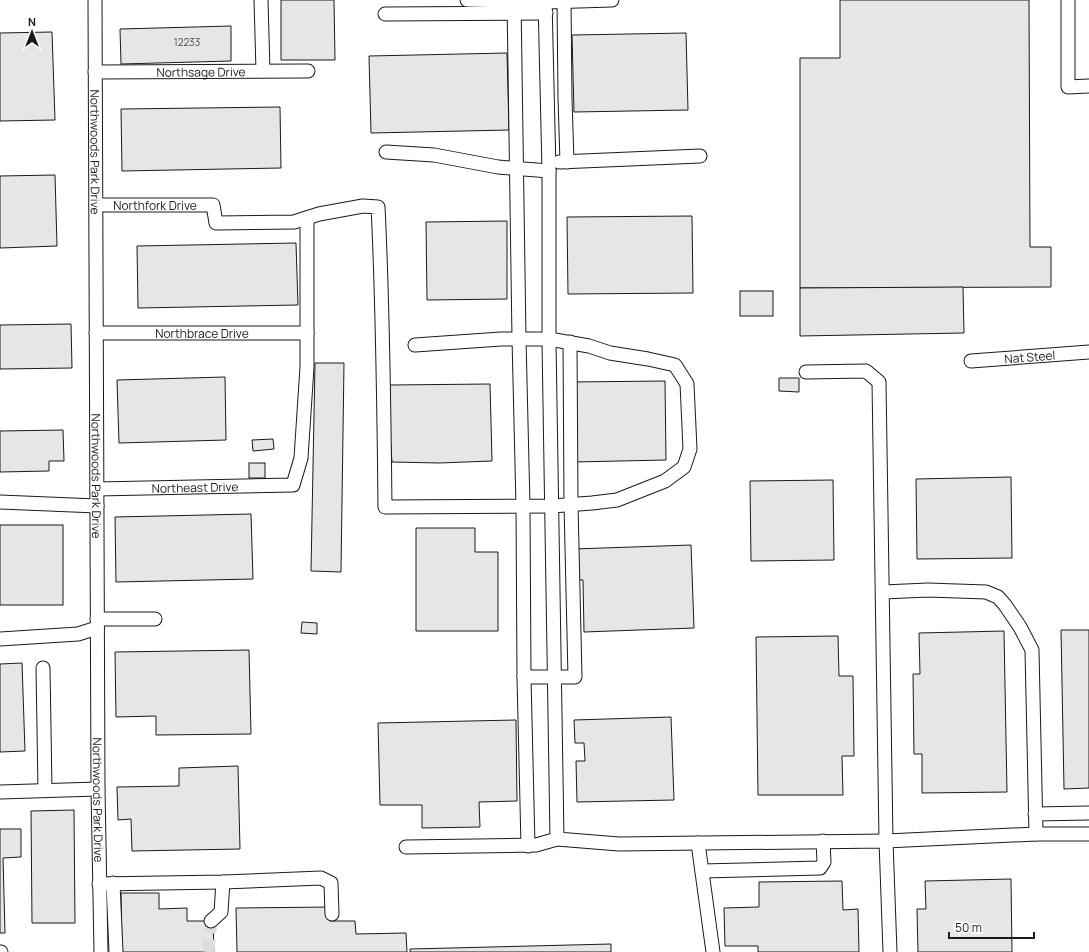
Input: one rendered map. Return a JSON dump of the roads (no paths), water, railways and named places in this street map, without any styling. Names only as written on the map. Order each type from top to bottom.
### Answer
[{"type":"street","name":"Northwoods Park Drive","points":[[95,0],[98,789],[101,952]]},
{"type":"street","points":[[261,0],[263,71]]},
{"type":"street","points":[[467,0],[514,5]]},
{"type":"street","points":[[385,14],[514,5],[546,5],[564,1],[612,0]]},
{"type":"street","points":[[1068,0],[1068,87],[1089,86]]},
{"type":"street","points":[[564,1],[567,162]]},
{"type":"street","points":[[514,5],[528,846]]},
{"type":"street","points":[[546,5],[549,167],[549,339],[557,839]]},
{"type":"street","name":"Northsage Drive","points":[[95,72],[308,71]]},
{"type":"street","points":[[386,152],[434,155],[498,167],[517,168],[549,167],[567,162],[700,156]]},
{"type":"street","name":"Northfork Drive","points":[[96,205],[214,205],[216,223],[294,222],[307,218]]},
{"type":"street","points":[[307,333],[307,218],[319,214],[363,206],[378,207],[381,264],[385,507],[552,506],[618,500],[665,481],[684,467],[690,448],[687,384],[675,365],[610,353],[589,346],[549,339],[415,344]]},
{"type":"street","name":"Northbrace Drive","points":[[96,333],[307,333]]},
{"type":"street","name":"Northeast Drive","points":[[97,489],[293,485],[302,458],[307,367],[307,333]]},
{"type":"street","points":[[524,677],[575,678],[571,504],[570,342]]},
{"type":"street","name":"Nat Steel","points":[[971,361],[1089,352]]},
{"type":"street","points":[[806,372],[866,371],[878,382],[883,592],[886,841],[890,952]]},
{"type":"street","points":[[0,502],[97,506]]},
{"type":"street","points":[[883,592],[928,590],[986,592],[998,597],[1020,627],[1032,650],[1036,834]]},
{"type":"street","points":[[0,639],[78,634],[97,624],[155,620]]},
{"type":"street","points":[[43,668],[45,790]]},
{"type":"street","points":[[0,792],[98,789]]},
{"type":"street","points":[[1035,814],[1089,813]]},
{"type":"street","points":[[406,846],[528,846],[557,839],[619,844],[886,841],[1036,834],[1089,834]]},
{"type":"street","points":[[702,871],[820,868],[824,862],[823,842]]},
{"type":"street","points":[[698,843],[712,952]]},
{"type":"street","points":[[100,884],[223,882],[321,878],[331,883],[332,914]]},
{"type":"street","points":[[211,921],[221,912],[223,882]]},
{"type":"street","points":[[113,883],[116,952]]},
{"type":"tunnel","points":[[208,952],[211,921]]}]
